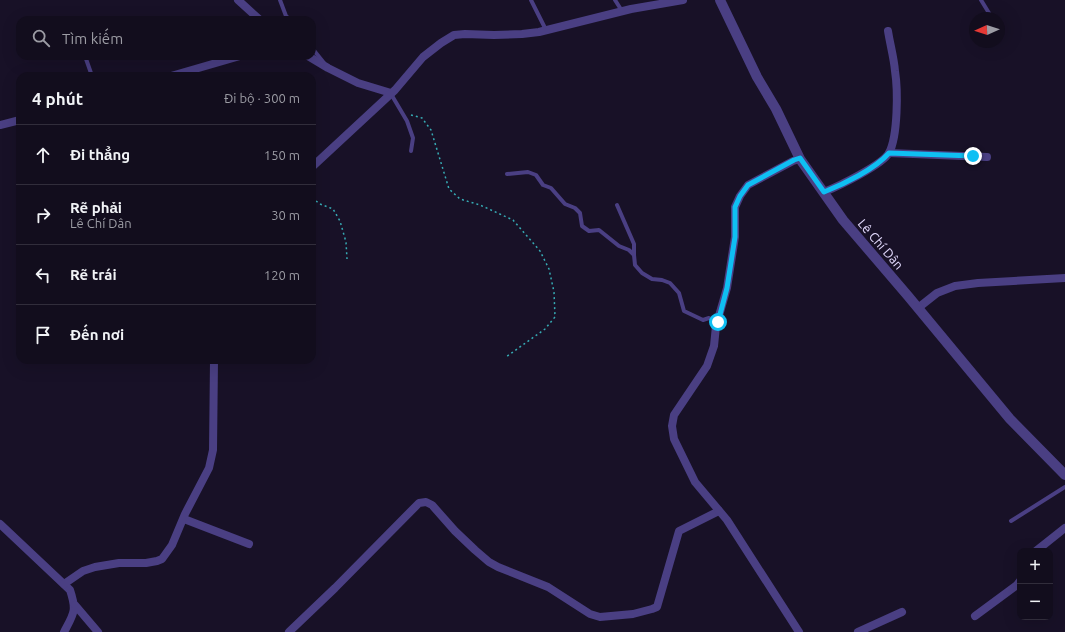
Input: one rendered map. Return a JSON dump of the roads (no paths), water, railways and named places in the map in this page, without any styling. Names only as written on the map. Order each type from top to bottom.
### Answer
[{"type":"street","points":[[238,0],[256,16]]},
{"type":"street","points":[[316,163],[391,94],[423,57],[440,43],[454,35],[522,34],[546,30],[622,11],[683,0]]},
{"type":"street","name":"Lê Chí Dân","points":[[720,0],[757,77],[776,109],[800,158],[843,220],[1010,419],[1065,475]]},
{"type":"street","points":[[824,192],[839,186],[882,160],[889,153],[894,138],[896,119],[895,71],[888,31]]},
{"type":"street","points":[[185,72],[226,60]]},
{"type":"street","points":[[315,60],[358,83],[391,94]]},
{"type":"street","points":[[0,126],[16,121]]},
{"type":"street","points":[[889,153],[987,157]]},
{"type":"street","points":[[799,632],[727,520],[695,482],[674,439],[672,426],[674,415],[707,366],[714,346],[718,322],[727,288],[735,237],[735,207],[740,196],[748,185],[800,158]]},
{"type":"street","points":[[918,308],[937,293],[954,286],[978,283],[1065,278]]},
{"type":"street","points":[[64,584],[83,571],[95,567],[118,563],[146,563],[162,559],[172,545],[209,468],[213,450],[214,364]]},
{"type":"street","points":[[289,632],[419,503],[426,502],[432,505],[475,550],[494,565],[548,587],[590,614],[600,617],[633,614],[657,607],[679,531],[719,511]]},
{"type":"street","points":[[184,519],[249,544]]},
{"type":"street","points":[[0,524],[70,590],[75,605],[98,632]]},
{"type":"street","points":[[1040,548],[1065,528]]},
{"type":"street","points":[[975,616],[1018,584]]},
{"type":"street","points":[[64,632],[73,615],[75,605]]},
{"type":"street","points":[[858,632],[902,612]]},
{"type":"lane","points":[[280,0],[286,16]]},
{"type":"lane","points":[[531,0],[546,30]]},
{"type":"lane","points":[[615,0],[622,11]]},
{"type":"lane","points":[[981,0],[988,12]]},
{"type":"lane","points":[[316,53],[328,68]]},
{"type":"lane","points":[[86,60],[90,72]]},
{"type":"lane","points":[[391,94],[407,121],[413,138],[411,151]]},
{"type":"lane","points":[[507,174],[528,172],[536,175],[543,185],[551,188],[565,204],[575,208],[580,213],[582,226],[589,231],[599,230],[619,246],[629,250],[634,255]]},
{"type":"lane","points":[[617,205],[634,244],[635,265],[642,273],[652,278],[670,283],[679,293],[684,310],[703,320],[709,318],[718,322]]},
{"type":"lane","points":[[1010,521],[1065,487]]}]
